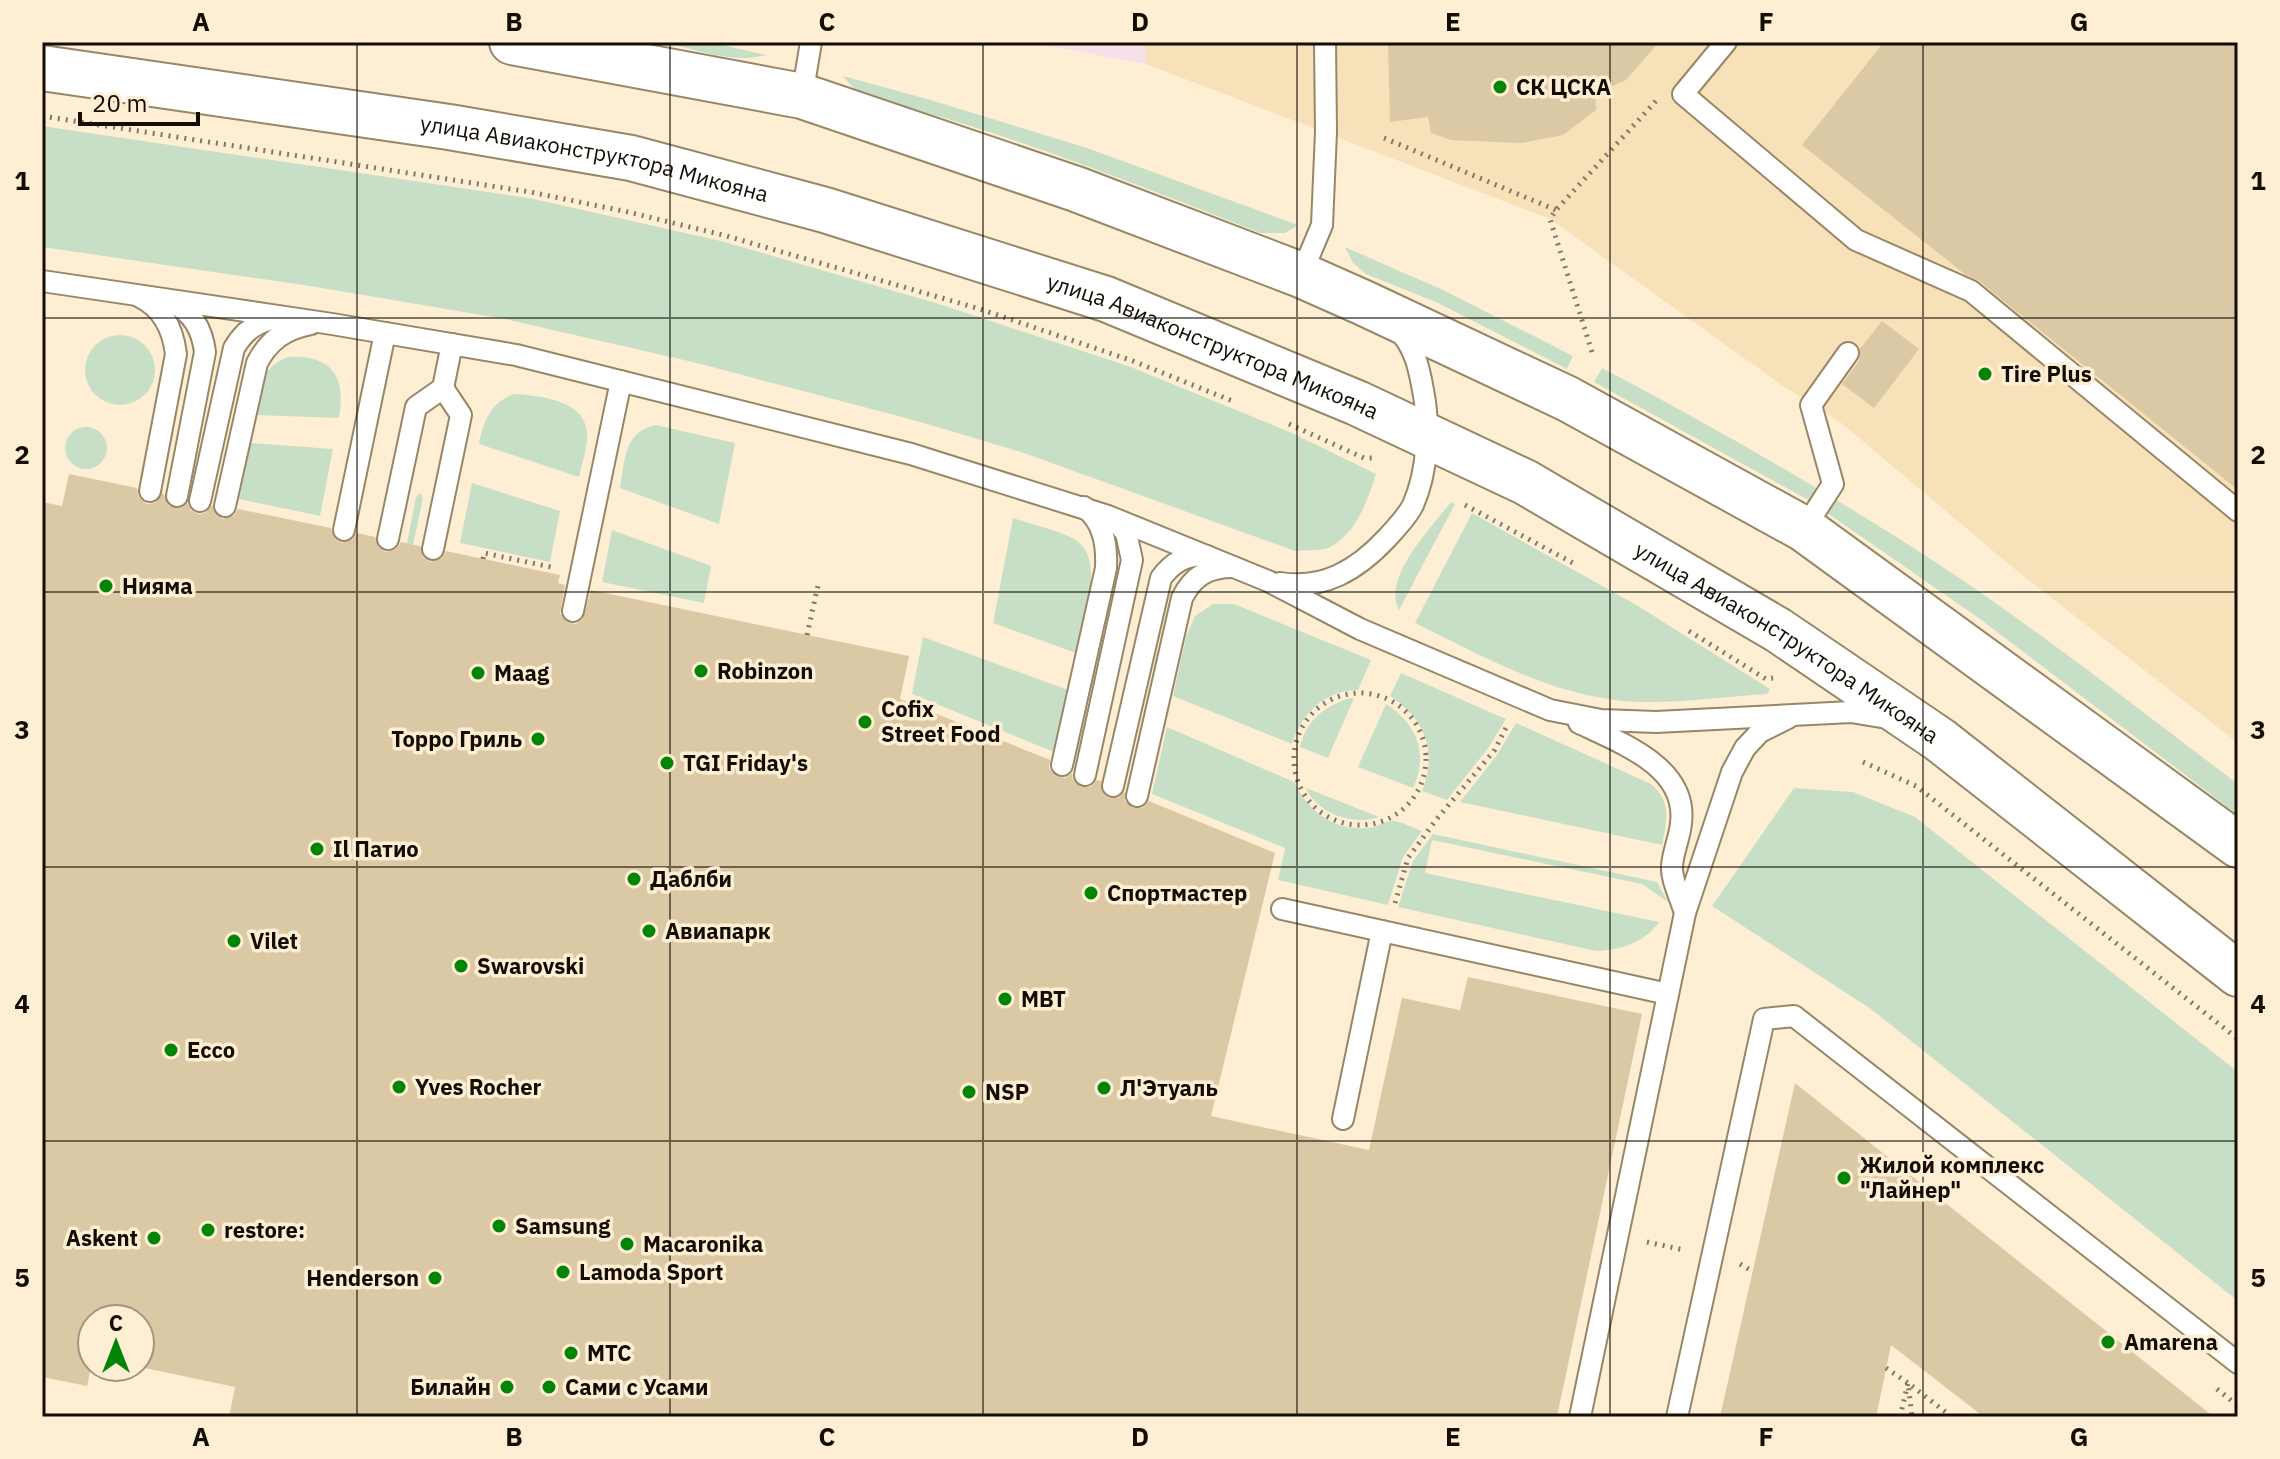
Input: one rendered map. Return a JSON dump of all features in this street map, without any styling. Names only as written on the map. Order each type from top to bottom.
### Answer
[{"type":"street","points":[[512,42],[802,96],[1076,189],[1301,275],[1364,303],[1568,399],[1804,529],[2238,845]]},
{"type":"street","name":"улица Авиаконструктора Микояна","points":[[42,68],[449,127],[616,156],[825,210],[1106,299],[1427,435],[1525,482],[1778,630],[1940,740],[2238,974]]},
{"type":"lane","points":[[802,96],[811,42]]},
{"type":"lane","points":[[1301,275],[1322,225],[1326,132],[1325,42]]},
{"type":"lane","points":[[1726,42],[1683,94],[1856,240],[1971,291],[2238,511]]},
{"type":"lane","points":[[42,281],[516,355],[911,454],[1080,505],[1268,581],[1360,629],[1550,710],[1625,746],[1656,765],[1673,780],[1681,798],[1681,822],[1671,868],[1685,913]]},
{"type":"lane","points":[[124,293],[148,301],[165,319],[176,354],[150,491]]},
{"type":"lane","points":[[160,298],[188,312],[201,330],[205,352],[177,496]]},
{"type":"lane","points":[[1268,581],[1297,585],[1329,581],[1355,568],[1378,548],[1413,505],[1427,435],[1426,404],[1419,367],[1408,340],[1364,303]]},
{"type":"lane","points":[[200,501],[234,348],[247,330],[263,321],[297,319]]},
{"type":"lane","points":[[225,506],[253,376],[263,351],[292,328],[332,324]]},
{"type":"lane","points":[[344,530],[385,333]]},
{"type":"lane","points":[[388,539],[416,407],[443,388],[452,344]]},
{"type":"lane","points":[[1804,529],[1833,484],[1811,405],[1848,353]]},
{"type":"lane","points":[[573,611],[621,381]]},
{"type":"lane","points":[[433,549],[461,415],[443,388]]},
{"type":"lane","points":[[1062,765],[1106,568],[1106,547],[1100,526],[1089,510],[1080,505]]},
{"type":"lane","points":[[1085,775],[1132,560],[1126,533],[1108,516]]},
{"type":"lane","points":[[1113,786],[1161,578],[1171,566],[1186,558],[1208,556]]},
{"type":"lane","points":[[1137,796],[1182,598],[1193,580],[1209,570],[1232,567],[1243,570]]},
{"type":"lane","points":[[1550,710],[1601,720],[1656,722],[1851,712],[1885,717],[1940,740]]},
{"type":"lane","points":[[1580,1417],[1685,913],[1732,772],[1745,748],[1760,732],[1780,721],[1801,715]]},
{"type":"lane","points":[[1282,909],[1668,994]]},
{"type":"lane","points":[[1343,1119],[1382,931]]},
{"type":"lane","points":[[1677,1417],[1764,1019],[1794,1016],[2238,1363]]},
{"type":"path","points":[[1592,352],[1550,219],[1666,90],[1683,94]]},
{"type":"path","points":[[42,116],[530,192],[682,225],[980,309],[1133,361],[1249,407]]},
{"type":"path","points":[[1384,138],[1556,210]]},
{"type":"path","points":[[1278,419],[1364,458],[1378,459]]},
{"type":"path","points":[[1465,505],[1581,567]]},
{"type":"path","points":[[483,559],[484,553],[554,568],[553,574]]},
{"type":"path","points":[[807,635],[819,581]]},
{"type":"path","points":[[1680,625],[1766,679],[1775,677]]},
{"type":"path","points":[[1349,693],[1368,693],[1386,698],[1403,708],[1416,722],[1424,739],[1425,776],[1405,809],[1380,822],[1352,826],[1317,811],[1304,796],[1296,779],[1295,742],[1303,724],[1315,709],[1349,693]]},
{"type":"path","points":[[1392,911],[1408,858],[1494,751],[1521,699]]},
{"type":"path","points":[[1863,762],[1916,786],[2238,1039]]},
{"type":"path","points":[[1731,1274],[1734,1260]]},
{"type":"path","points":[[1886,1368],[1952,1417]]},
{"type":"path","points":[[1900,1417],[1908,1383]]},
{"type":"path","points":[[1908,1383],[1912,1417]]},
{"type":"path","points":[[2214,1386],[2238,1406]]},
{"type":"shaded area","points":[[1027,42],[1145,42],[1146,64]]},
{"type":"shaded area","points":[[1145,42],[2238,42],[2238,743],[2017,571],[1840,422],[1780,384],[1550,219],[1146,64]]},
{"type":"green space","points":[[664,42],[709,42],[766,55],[727,57]]},
{"type":"green space","points":[[843,76],[1087,148],[1298,225],[1285,233],[1261,233],[1010,139],[879,101],[859,92]]},
{"type":"green space","points":[[42,126],[529,198],[721,241],[939,304],[1131,367],[1292,433],[1376,474],[1365,505],[1346,535],[1328,548],[1295,551],[1024,453],[917,421],[697,363],[505,319],[310,286],[42,247]]},
{"type":"green space","points":[[1345,247],[1443,290],[1573,356],[1567,369],[1438,303],[1366,274],[1353,263]]},
{"type":"green space","points":[[120,335],[145,345],[155,370],[145,395],[120,405],[95,395],[85,370],[95,345]]},
{"type":"green space","points":[[288,357],[316,360],[333,371],[340,391],[339,418],[255,415],[266,373]]},
{"type":"green space","points":[[1602,368],[1806,482],[2006,610],[2238,784],[2238,815],[1980,619],[1810,501],[1594,382]]},
{"type":"green space","points":[[514,394],[559,401],[578,412],[587,432],[579,477],[479,444],[489,413],[499,402]]},
{"type":"green space","points":[[656,425],[735,443],[719,524],[620,488],[631,441],[637,434]]},
{"type":"green space","points":[[86,427],[101,433],[107,448],[101,463],[86,469],[71,463],[65,448],[71,433]]},
{"type":"green space","points":[[250,443],[333,449],[320,516],[239,499]]},
{"type":"green space","points":[[472,483],[560,511],[550,562],[460,543]]},
{"type":"green space","points":[[420,493],[423,498],[413,545],[407,543],[416,497]]},
{"type":"green space","points":[[1451,502],[1455,504],[1399,610],[1395,597],[1403,568],[1421,539]]},
{"type":"green space","points":[[1472,513],[1638,606],[1770,689],[1767,694],[1643,702],[1577,693],[1483,657],[1415,623]]},
{"type":"green space","points":[[1013,518],[1056,531],[1077,541],[1086,550],[1090,563],[1090,594],[1076,653],[993,623]]},
{"type":"green space","points":[[612,530],[711,566],[704,603],[602,582]]},
{"type":"green space","points":[[1213,604],[1234,604],[1371,660],[1358,690],[1335,694],[1316,706],[1301,723],[1292,744],[1173,696],[1186,637],[1195,616]]},
{"type":"green space","points":[[923,637],[1068,690],[1054,752],[912,694]]},
{"type":"green space","points":[[1401,673],[1506,719],[1489,747],[1447,800],[1422,791],[1429,763],[1425,738],[1412,715],[1390,696]]},
{"type":"green space","points":[[1354,698],[1328,758],[1300,747],[1307,729],[1318,715]]},
{"type":"green space","points":[[1386,704],[1406,721],[1417,741],[1420,763],[1413,788],[1358,767]]},
{"type":"green space","points":[[1516,723],[1651,784],[1665,805],[1662,845],[1460,802],[1497,755]]},
{"type":"green space","points":[[1167,727],[1294,782],[1315,811],[1334,823],[1368,828],[1396,821],[1422,831],[1403,857],[1388,905],[1278,880],[1285,848],[1152,794]]},
{"type":"green space","points":[[1306,788],[1379,817],[1358,820],[1337,816],[1319,805]]},
{"type":"green space","points":[[1794,788],[1853,792],[1915,817],[2238,1072],[2238,1301],[1871,1009],[1712,906]]},
{"type":"green space","points":[[1433,834],[1657,882],[1668,902],[1642,884],[1432,840],[1425,873],[1659,922],[1631,944],[1596,951],[1398,907],[1413,861]]},
{"type":"building","name":"СК ЦСКА","points":[[1388,42],[1659,42],[1626,80],[1595,94],[1596,110],[1563,135],[1522,143],[1451,140],[1431,133],[1428,117],[1390,122]]},
{"type":"building","points":[[1884,42],[2238,42],[2238,490],[1979,281],[1966,275],[1802,145]]},
{"type":"building","points":[[1882,321],[1919,349],[1874,408],[1842,384],[1859,361],[1860,349]]},
{"type":"building","name":"Авиапарк","points":[[69,474],[137,488],[138,496],[147,504],[155,503],[163,493],[169,506],[180,508],[187,503],[198,514],[205,513],[212,505],[216,515],[223,519],[234,515],[238,509],[331,528],[335,539],[342,543],[353,539],[357,533],[375,537],[379,548],[386,552],[397,548],[401,542],[420,546],[424,558],[431,562],[442,558],[446,551],[560,575],[558,583],[565,585],[560,614],[570,623],[576,624],[583,619],[591,590],[909,656],[900,699],[1050,760],[1049,768],[1054,775],[1065,778],[1072,773],[1073,780],[1081,787],[1090,787],[1097,780],[1101,781],[1104,795],[1118,798],[1125,791],[1125,801],[1133,808],[1142,808],[1149,801],[1275,853],[1211,1116],[1369,1150],[1402,998],[1460,1010],[1468,977],[1642,1014],[1557,1417],[229,1417],[235,1387],[156,1370],[156,1303],[76,1303],[76,1383],[88,1383],[87,1386],[42,1377],[42,502],[62,506]]},
{"type":"building","name":"Жилой комплекс \"Лайнер\"","points":[[1795,1083],[2214,1417],[1984,1417],[1891,1345],[1876,1417],[1720,1417]]},
{"type":"place","name":"СК ЦСКА","points":[[1500,87]]},
{"type":"place","name":"Tire Plus","points":[[1985,374]]},
{"type":"place","name":"Нияма","points":[[106,586]]},
{"type":"place","name":"Robinzon","points":[[701,671]]},
{"type":"place","name":"Maag","points":[[478,673]]},
{"type":"place","name":"Cofix Street Food","points":[[865,722]]},
{"type":"place","name":"Торро Гриль","points":[[538,739]]},
{"type":"place","name":"TGI Friday's","points":[[667,763]]},
{"type":"place","name":"Il Патио","points":[[317,849]]},
{"type":"place","name":"Даблби","points":[[634,879]]},
{"type":"place","name":"Спортмастер","points":[[1091,893]]},
{"type":"place","name":"Авиапарк","points":[[649,931]]},
{"type":"place","name":"Vilet","points":[[234,941]]},
{"type":"place","name":"Swarovski","points":[[461,966]]},
{"type":"place","name":"МВТ","points":[[1005,999]]},
{"type":"place","name":"Ecco","points":[[171,1050]]},
{"type":"place","name":"Yves Rocher","points":[[399,1087]]},
{"type":"place","name":"Л'Этуаль","points":[[1104,1088]]},
{"type":"place","name":"NSP","points":[[969,1092]]},
{"type":"place","name":"Жилой комплекс \"Лайнер\"","points":[[1844,1178]]},
{"type":"place","name":"Samsung","points":[[499,1226]]},
{"type":"place","name":"restore:","points":[[208,1230]]},
{"type":"place","name":"Askent","points":[[154,1238]]},
{"type":"place","name":"Macaronika","points":[[627,1244]]},
{"type":"place","name":"Lamoda Sport","points":[[563,1272]]},
{"type":"place","name":"Henderson","points":[[435,1278]]},
{"type":"place","name":"Amarena","points":[[2108,1342]]},
{"type":"place","name":"МТС","points":[[571,1353]]},
{"type":"place","name":"Билайн","points":[[507,1387]]},
{"type":"place","name":"Сами с Усами","points":[[549,1387]]}]
